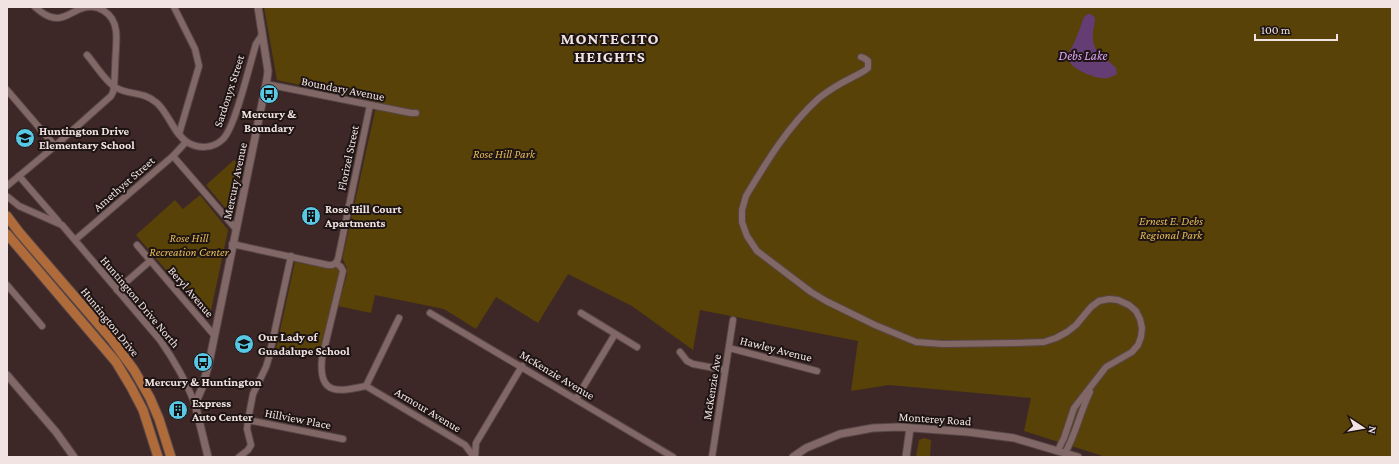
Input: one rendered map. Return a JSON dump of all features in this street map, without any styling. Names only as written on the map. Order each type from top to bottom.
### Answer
[{"type":"main road","name":"Huntington Drive","points":[[7,216],[112,340],[131,365],[150,398],[159,419],[171,457]]},
{"type":"main road","name":"Huntington Drive","points":[[7,234],[116,362],[143,410],[158,457]]},
{"type":"street","points":[[7,186],[111,96],[114,87],[116,32],[114,23],[109,15],[105,11],[98,8],[89,7],[80,9],[69,15],[56,18],[49,17],[35,7]]},
{"type":"street","points":[[174,7],[195,49],[199,66],[179,134]]},
{"type":"street","name":"Mercury Avenue","points":[[195,404],[202,388],[209,363],[232,244],[266,84],[268,71],[258,7]]},
{"type":"street","name":"Sardonyx Street","points":[[186,142],[198,147],[212,147],[223,139],[232,125],[256,44],[262,35]]},
{"type":"street","points":[[87,55],[114,87],[123,91],[142,94],[162,108],[186,142]]},
{"type":"street","points":[[861,57],[868,61],[868,68],[827,93],[805,111],[777,145],[746,196],[742,210],[742,222],[750,243],[757,251],[811,292],[826,301],[901,336],[916,342],[928,344],[1044,342],[1067,332],[1076,325],[1091,307],[1099,302],[1118,300],[1129,305],[1136,311],[1140,319],[1142,328],[1138,345],[1132,352],[1106,367],[1074,408],[1061,452]]},
{"type":"street","name":"Boundary Avenue","points":[[266,84],[416,113]]},
{"type":"street","points":[[7,90],[55,146]]},
{"type":"street","name":"Florizel Street","points":[[336,263],[370,105]]},
{"type":"street","name":"Amethyst Street","points":[[75,240],[173,156],[186,142]]},
{"type":"street","points":[[173,156],[236,229]]},
{"type":"street","points":[[18,176],[62,225]]},
{"type":"street","name":"Huntington Drive North","points":[[8,198],[19,206],[62,225],[160,340],[189,387],[195,404],[208,457]]},
{"type":"street","points":[[232,244],[332,265],[336,263],[341,267],[343,271],[322,358],[322,377],[327,386],[335,390],[345,390],[366,386],[399,318]]},
{"type":"street","name":"Beryl Avenue","points":[[137,245],[214,335]]},
{"type":"street","points":[[239,457],[248,450],[251,445],[247,429],[253,394],[266,367],[269,357],[291,256]]},
{"type":"street","points":[[117,290],[150,261]]},
{"type":"street","points":[[7,285],[42,326]]},
{"type":"street","name":"McKenzie Avenue","points":[[430,313],[522,366],[672,457]]},
{"type":"street","points":[[581,313],[637,347]]},
{"type":"street","name":"McKenzie Ave","points":[[712,457],[733,320]]},
{"type":"street","points":[[576,399],[615,334]]},
{"type":"street","name":"Hawley Avenue","points":[[729,348],[817,371]]},
{"type":"street","points":[[680,352],[687,361],[693,364],[725,370]]},
{"type":"street","points":[[474,457],[476,443],[522,366]]},
{"type":"street","points":[[1061,452],[1072,441],[1081,410],[1090,392],[1106,367]]},
{"type":"street","points":[[7,375],[56,432],[74,457]]},
{"type":"street","name":"Armour Avenue","points":[[366,386],[465,445],[474,457]]},
{"type":"street","points":[[1074,408],[1081,410]]},
{"type":"street","name":"Hillview Place","points":[[248,420],[343,439]]},
{"type":"street","name":"Monterey Road","points":[[793,457],[806,448],[840,434],[873,428],[899,426],[1014,438],[1078,457]]},
{"type":"street","points":[[906,457],[910,428]]},
{"type":"green space","name":"Ernest E. Debs Regional Park","points":[[264,7],[1392,7],[1392,457],[1106,457],[1024,431],[1031,398],[889,385],[851,391],[858,341],[700,310],[693,350],[632,306],[568,274],[538,323],[496,297],[476,329],[444,309],[375,295],[371,313],[338,306],[347,275],[347,268],[343,260],[343,256],[377,102],[277,80]]},
{"type":"green space","points":[[234,160],[242,168],[232,216],[206,185]]},
{"type":"green space","name":"Rose Hill Recreation Center","points":[[200,195],[228,230],[209,320],[136,235],[175,200],[183,209]]},
{"type":"green space","points":[[295,262],[330,269],[337,267],[340,269],[320,357],[276,349]]},
{"type":"green space","points":[[924,438],[931,440],[930,457],[916,457],[919,440]]},
{"type":"water","name":"Debs Lake","points":[[1091,14],[1095,18],[1093,35],[1095,48],[1116,68],[1117,74],[1111,77],[1098,78],[1087,74],[1076,68],[1069,60],[1069,52],[1084,17]]},
{"type":"place","name":"Mercury & Boundary","points":[[269,94]]},
{"type":"place","name":"Huntington Drive Elementary School","points":[[25,138]]},
{"type":"place","name":"Rose Hill Court Apartments","points":[[311,216]]},
{"type":"place","name":"Our Lady of Guadalupe School","points":[[244,344]]},
{"type":"place","name":"Mercury & Huntington","points":[[203,362]]},
{"type":"place","name":"Express Auto Center","points":[[178,410]]},
{"type":"district","name":"MONTECITO HEIGHTS","points":[[610,47]]},
{"type":"park label","name":"Rose Hill Park","points":[[504,154]]}]
